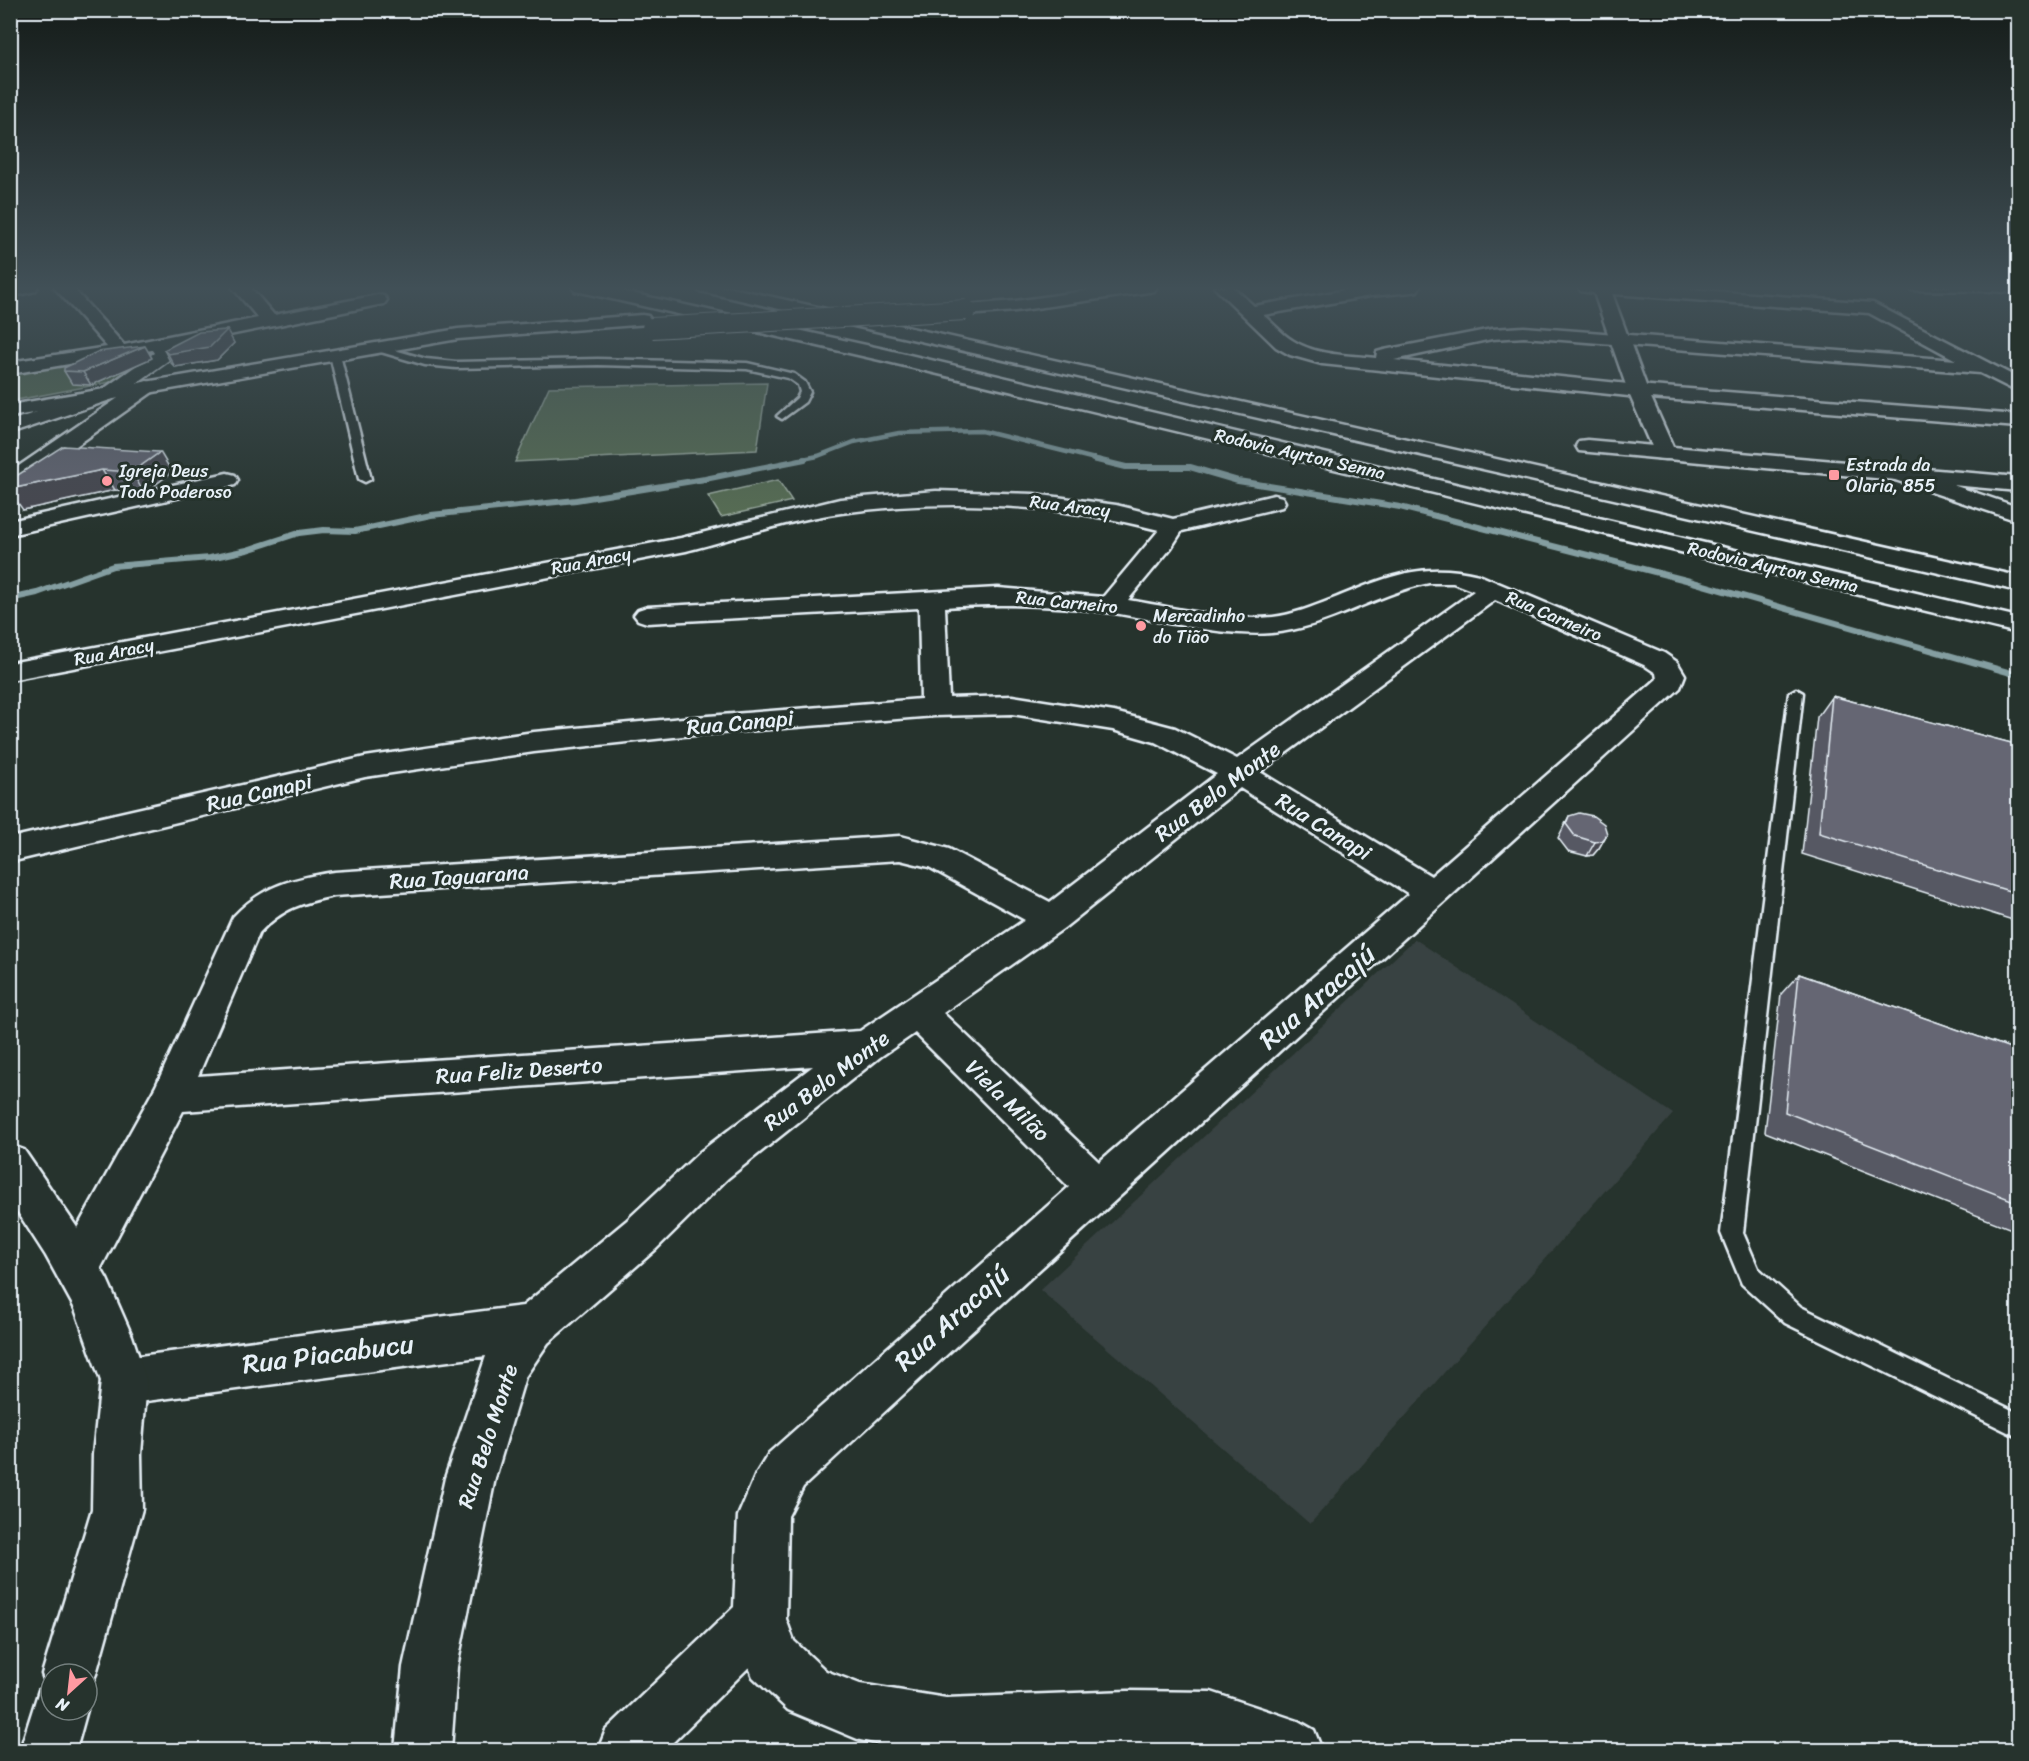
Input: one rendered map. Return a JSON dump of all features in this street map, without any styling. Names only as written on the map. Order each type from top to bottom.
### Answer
[{"type":"main road","points":[[10,428],[109,394],[144,369]]},
{"type":"main road","points":[[10,411],[252,369]]},
{"type":"main road","name":"Rodovia Ayrton Senna","points":[[944,369],[2019,625]]},
{"type":"main road","name":"Rodovia Ayrton Senna","points":[[1069,369],[2019,584]]},
{"type":"main road","points":[[1428,369],[1638,391],[2019,421]]},
{"type":"main road","points":[[1631,369],[1665,453]]},
{"type":"main road","points":[[1986,369],[2019,386]]},
{"type":"main road","points":[[10,482],[147,387]]},
{"type":"main road","points":[[1587,446],[2019,484]]},
{"type":"main road","points":[[1900,474],[2019,514]]},
{"type":"main road","points":[[10,528],[227,480]]},
{"type":"main road","name":"Rua Aracy","points":[[10,672],[686,544],[710,536],[840,506],[936,498],[1025,501],[1116,512],[1173,526]]},
{"type":"main road","points":[[1110,605],[1163,543],[1173,526],[1274,502]]},
{"type":"main road","name":"Rua Carneiro","points":[[647,615],[998,596],[1110,605],[1232,624],[1273,625],[1318,614],[1397,582],[1429,576],[1454,576],[1470,580],[1654,659],[1667,668],[1671,675]]},
{"type":"main road","name":"Rua Belo Monte","points":[[423,1750],[430,1667],[470,1478],[505,1366],[532,1327],[641,1235],[714,1165],[867,1046],[1052,919],[1239,773],[1491,590]]},
{"type":"main road","points":[[932,600],[935,707]]},
{"type":"main road","name":"Rua Aracajú","points":[[1293,1750],[1278,1741],[1211,1720],[1128,1719],[946,1726],[860,1712],[807,1691],[772,1658],[760,1619],[763,1516],[773,1491],[786,1470],[987,1286],[1434,894],[1670,682],[1671,675]]},
{"type":"main road","name":"Rua Canapi","points":[[10,850],[365,767],[534,742],[683,727],[935,707],[1012,705],[1114,721],[1164,735],[1239,773],[1434,894]]},
{"type":"main road","name":"Rua Taguarana","points":[[77,1270],[171,1095],[245,926],[262,907],[291,892],[334,884],[900,848],[938,857],[977,876],[1052,919]]},
{"type":"main road","name":"Viela Milão","points":[[918,1013],[1098,1188]]},
{"type":"main road","name":"Rua Feliz Deserto","points":[[171,1095],[867,1046]]},
{"type":"main road","points":[[10,1163],[77,1270],[109,1336],[124,1380],[117,1454],[117,1509],[72,1662]]},
{"type":"main road","name":"Rua Piacabucu","points":[[124,1380],[532,1327]]},
{"type":"main road","points":[[626,1750],[760,1619]]},
{"type":"main road","points":[[48,1750],[56,1722]]},
{"type":"lane","points":[[338,369],[364,479]]},
{"type":"lane","points":[[763,369],[791,376],[802,384],[805,392],[801,400],[782,416]]},
{"type":"lane","points":[[1796,693],[1732,1233],[1750,1276],[1793,1315],[2019,1425]]},
{"type":"shaded area","points":[[1415,939],[1673,1114],[1310,1524],[1040,1290]]},
{"type":"green space","points":[[37,369],[128,369],[111,382],[11,401],[11,374]]},
{"type":"green space","points":[[767,383],[757,450],[515,462],[549,387]]},
{"type":"green space","points":[[778,480],[792,501],[721,517],[708,496]]},
{"type":"building","points":[[64,369],[90,369],[83,372],[64,371]]},
{"type":"building","points":[[63,446],[160,452],[132,472],[102,470],[10,489],[10,480]]},
{"type":"building","points":[[1832,696],[2019,745],[2019,894],[1819,833]]},
{"type":"building","points":[[1579,813],[1593,816],[1604,824],[1607,834],[1601,841],[1595,842],[1575,836],[1566,824],[1569,816]]},
{"type":"building","points":[[1799,974],[2019,1051],[2019,1203],[1785,1112]]},
{"type":"waterway","points":[[798,460],[818,456],[854,442],[899,433],[982,431],[1099,460]]},
{"type":"waterway","points":[[10,599],[37,593],[113,566],[210,558],[247,550],[299,533],[324,530],[355,531],[431,515],[576,500],[705,479],[805,459]]},
{"type":"waterway","points":[[1093,459],[1126,467],[1190,467],[1238,481],[1400,507],[1686,580],[2018,675]]},
{"type":"place","name":"Estrada da Olaria, 855","points":[[1834,475]]},
{"type":"place","name":"Igreja Deus Todo Poderoso","points":[[107,481]]},
{"type":"place","name":"Mercadinho do Tião","points":[[1141,626]]}]
